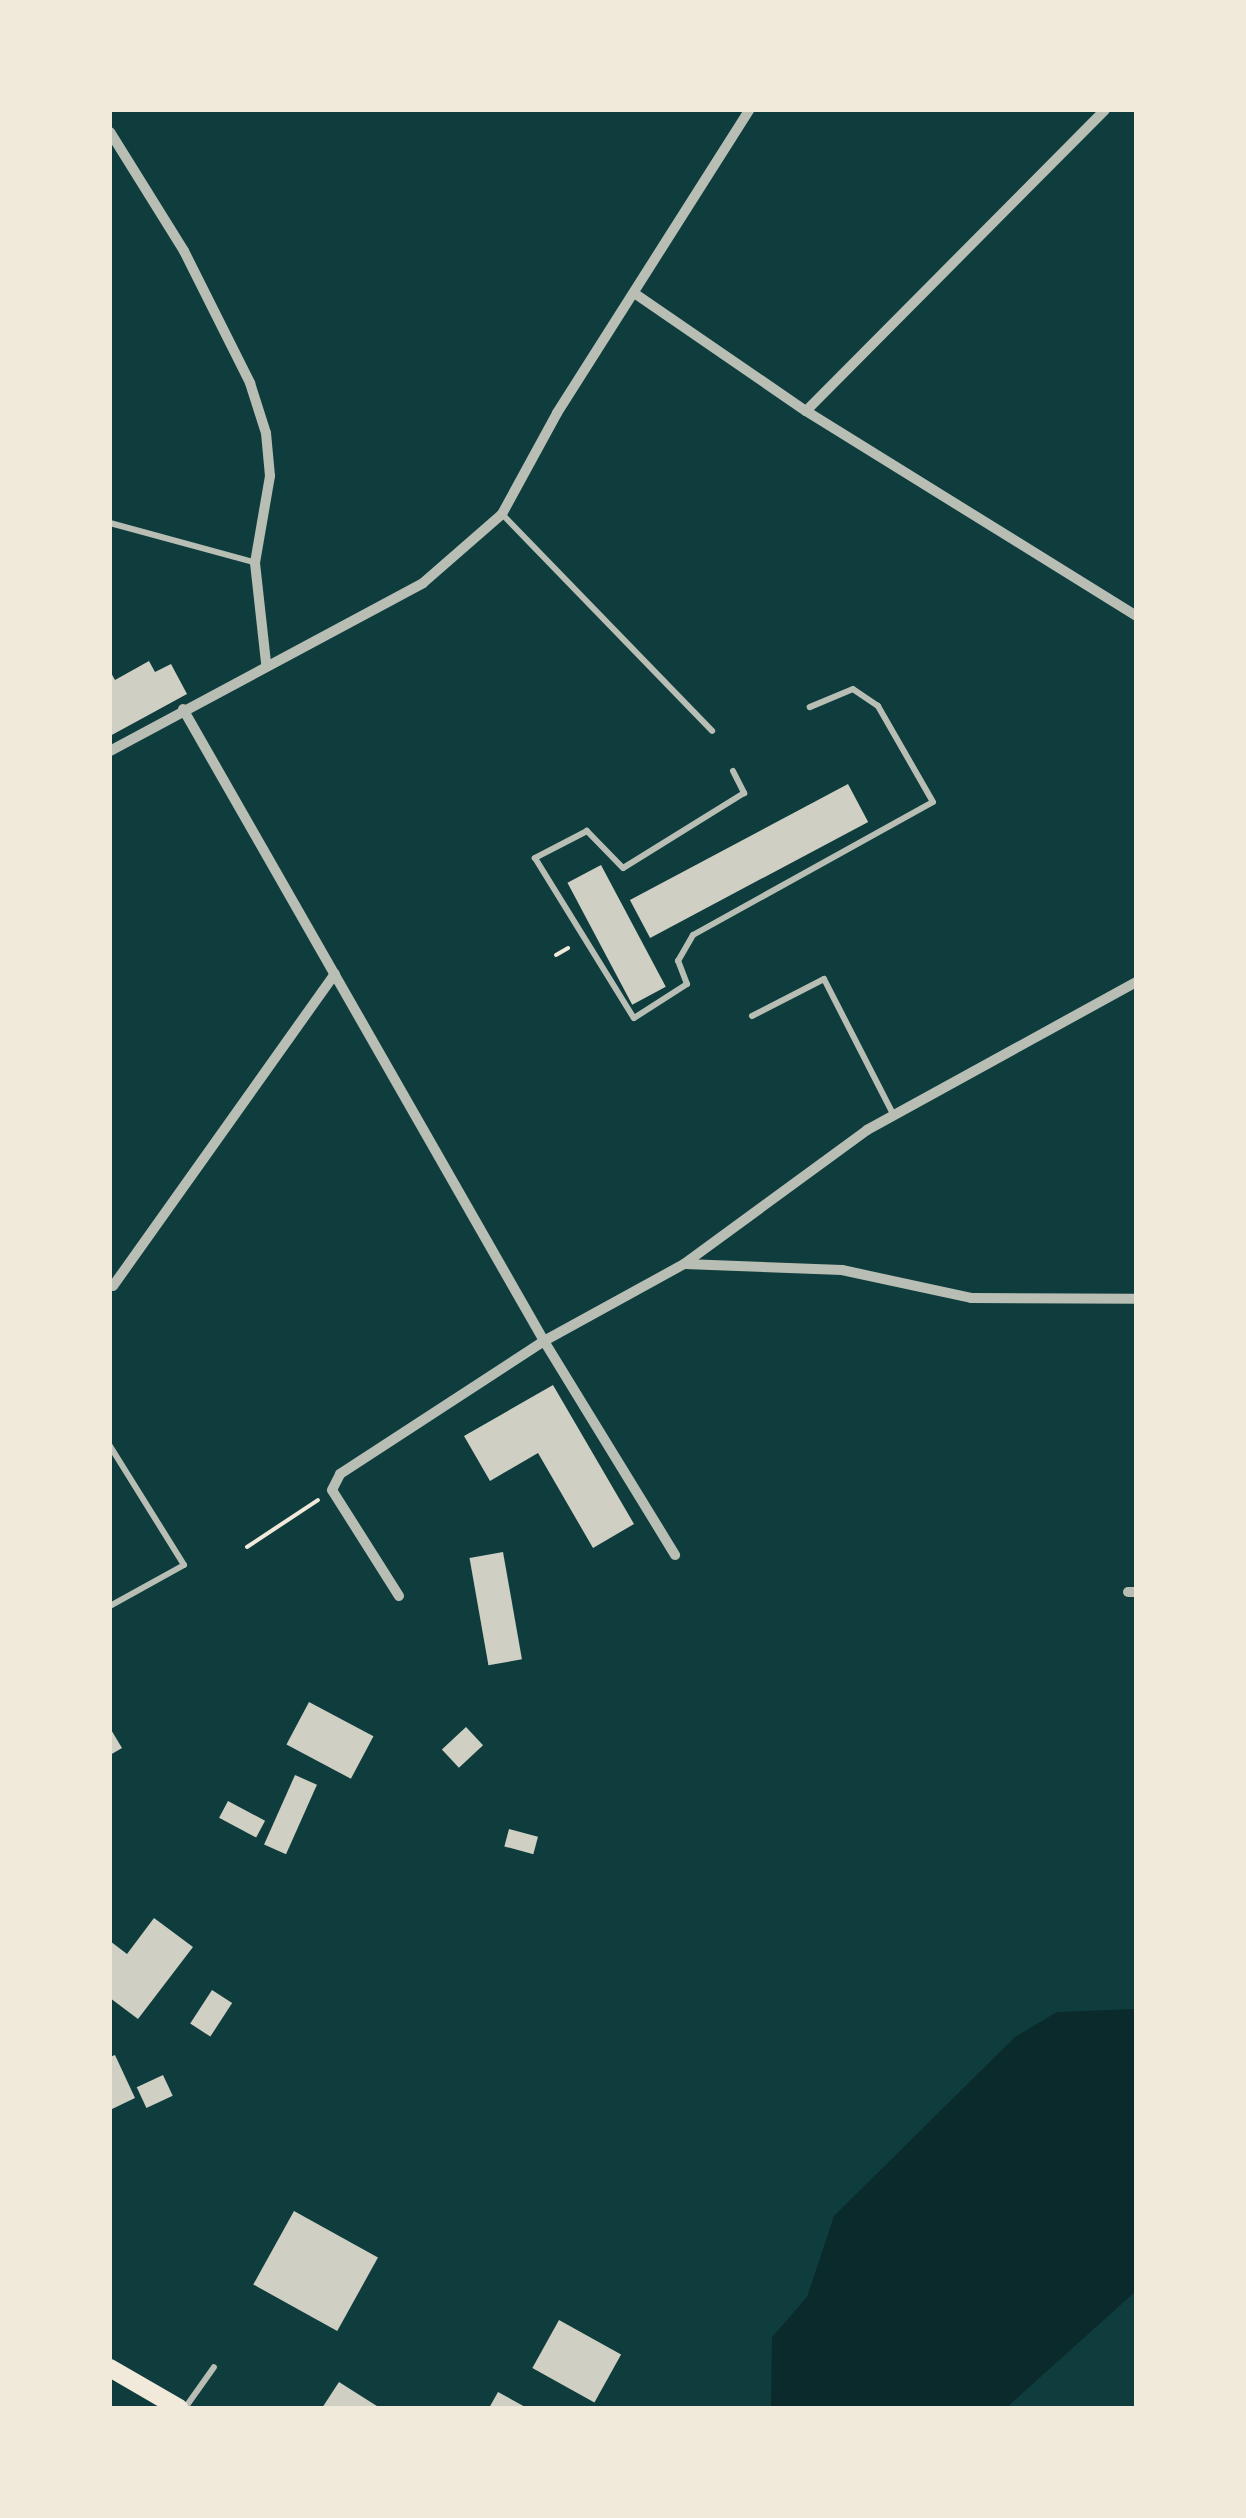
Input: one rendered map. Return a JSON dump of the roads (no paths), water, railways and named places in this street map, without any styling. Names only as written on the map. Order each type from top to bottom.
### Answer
[{"type":"main road","points":[[110,2368],[182,2408]]},
{"type":"street","points":[[110,751],[266,662],[423,582],[502,514],[557,413],[637,296],[749,110]]},
{"type":"street","points":[[806,411],[1105,110]]},
{"type":"street","points":[[110,132],[184,251],[250,382],[266,432],[270,476],[256,563],[266,662]]},
{"type":"street","points":[[637,296],[806,411],[1136,616]]},
{"type":"street","points":[[183,708],[544,1341],[674,1555]]},
{"type":"street","points":[[113,1286],[334,974]]},
{"type":"street","points":[[399,1596],[332,1490],[340,1474],[544,1341],[684,1264],[867,1130],[1136,982]]},
{"type":"street","points":[[684,1264],[842,1270],[970,1298],[1136,1299]]},
{"type":"lane","points":[[502,514],[712,731]]},
{"type":"lane","points":[[110,523],[256,563]]},
{"type":"lane","points":[[733,771],[744,793],[622,868],[587,831],[535,858],[634,1018],[686,984],[678,960],[693,935],[932,802],[878,706],[854,689],[810,707]]},
{"type":"lane","points":[[752,1016],[824,980],[895,1117]]},
{"type":"lane","points":[[110,1446],[184,1565],[110,1606]]},
{"type":"lane","points":[[182,2408],[214,2368]]},
{"type":"water","points":[[1136,2009],[1136,2291],[1006,2408],[771,2408],[772,2337],[807,2297],[834,2216],[1015,2037],[1057,2012]]}]
